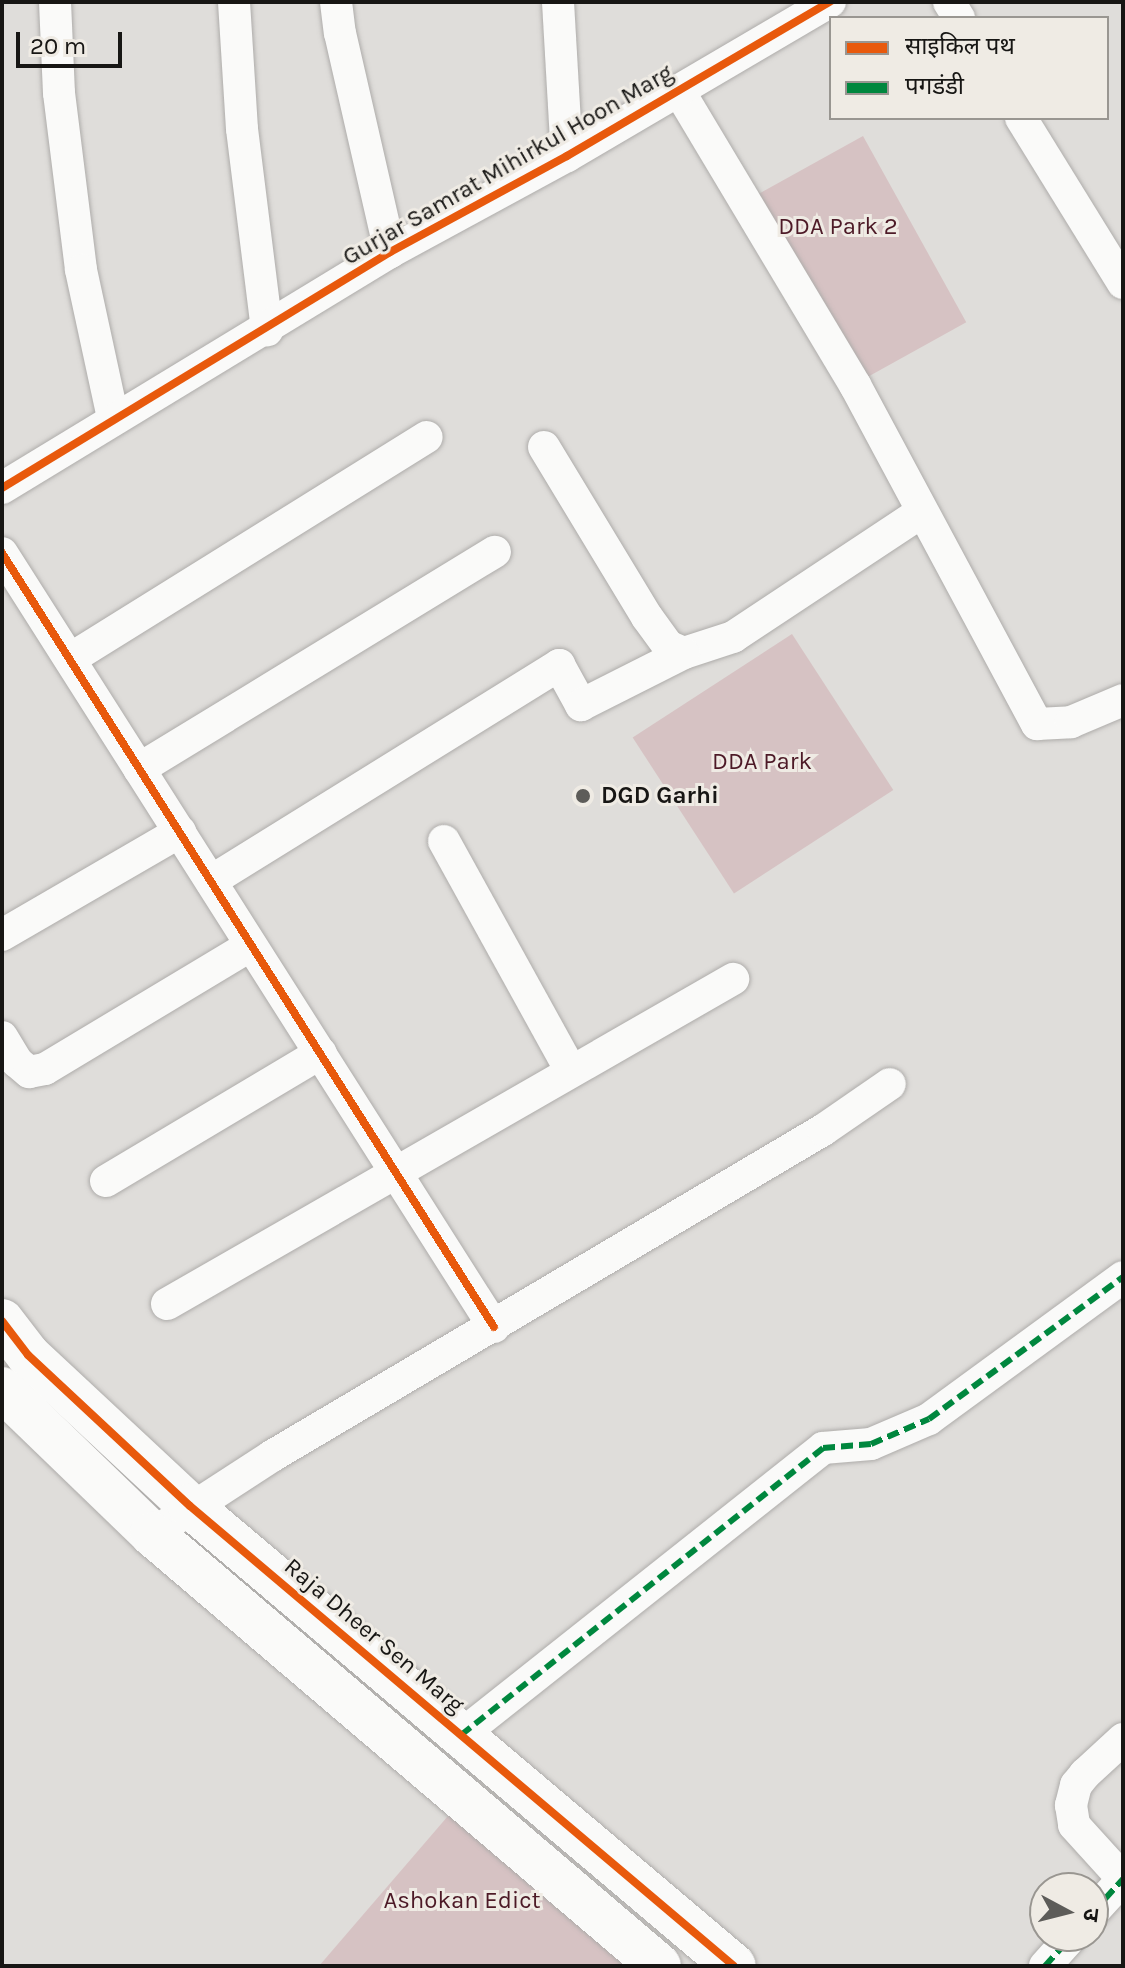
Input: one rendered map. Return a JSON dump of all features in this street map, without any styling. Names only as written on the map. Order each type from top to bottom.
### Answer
[{"type":"street","points":[[55,2],[59,93],[81,270],[113,418]]},
{"type":"street","points":[[234,2],[242,129],[267,330]]},
{"type":"street","points":[[336,2],[340,33],[390,252]]},
{"type":"street","points":[[558,2],[567,156]]},
{"type":"street","name":"Gurjar Samrat Mihirkul Hoon Marg","points":[[4,479],[267,330],[390,252],[567,156],[830,2]]},
{"type":"street","points":[[679,91],[855,385],[1037,724],[1071,722],[1123,700]]},
{"type":"street","points":[[1022,120],[1123,283]]},
{"type":"street","points":[[70,659],[426,437]]},
{"type":"street","points":[[544,447],[647,617],[668,646],[684,653]]},
{"type":"street","points":[[211,881],[391,766],[559,665],[581,705],[684,653],[733,637],[922,512]]},
{"type":"street","points":[[139,769],[495,552]]},
{"type":"street","points":[[2,553],[494,1327]]},
{"type":"street","points":[[2,935],[180,832]]},
{"type":"street","points":[[444,841],[571,1071]]},
{"type":"street","points":[[2,1037],[17,1062],[29,1072],[45,1069],[251,945]]},
{"type":"street","points":[[167,1304],[398,1175],[571,1071],[733,979]]},
{"type":"street","points":[[106,1181],[321,1053]]},
{"type":"street","points":[[152,1534],[190,1506],[823,1130],[890,1084]]},
{"type":"street","points":[[461,1735],[823,1448],[871,1444],[929,1419],[1123,1277]]},
{"type":"street","name":"Raja Dheer Sen Marg","points":[[2,1321],[28,1355],[190,1506],[734,1966]]},
{"type":"street","points":[[2,1389],[152,1534],[659,1966]]},
{"type":"street","points":[[1109,1894],[1123,1879],[1074,1825],[1071,1805],[1076,1785],[1123,1739]]},
{"type":"green space","name":"DDA Park 2","points":[[863,136],[966,322],[849,387],[746,201]]},
{"type":"green space","name":"DDA Park","points":[[792,634],[893,790],[734,893],[633,737]]},
{"type":"green space","name":"Ashokan Edict","points":[[454,1809],[638,1966],[319,1966]]},
{"type":"marked path","points":[[461,1735],[823,1448],[871,1444],[929,1419],[1123,1277]]},
{"type":"marked path","points":[[1109,1894],[1123,1879]]},
{"type":"marked path","points":[[1045,1966],[1058,1952]]},
{"type":"cycle path","points":[[2,488],[390,252],[567,156],[830,2]]},
{"type":"cycle path","points":[[2,553],[494,1327]]},
{"type":"cycle path","points":[[2,1321],[28,1355],[190,1506],[734,1966]]},
{"type":"place","name":"DGD Garhi","points":[[583,796]]}]
